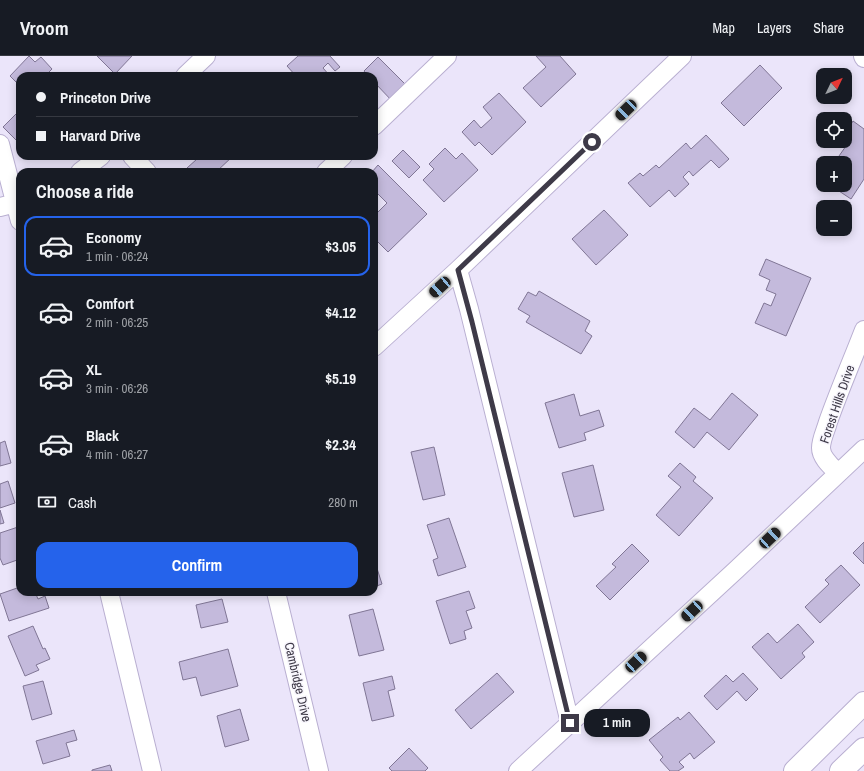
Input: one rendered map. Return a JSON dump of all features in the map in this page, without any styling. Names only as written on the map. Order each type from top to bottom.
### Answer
[{"type":"main road","points":[[794,771],[864,703]]},
{"type":"main road","points":[[841,771],[864,749]]},
{"type":"street","points":[[189,72],[206,56]]},
{"type":"street","points":[[378,122],[447,56]]},
{"type":"street","points":[[378,343],[458,270],[682,56]]},
{"type":"street","points":[[0,144],[12,204]]},
{"type":"street","points":[[85,168],[96,160]]},
{"type":"street","points":[[136,160],[143,168]]},
{"type":"street","points":[[330,168],[339,160]]},
{"type":"street","points":[[458,270],[471,316],[570,723]]},
{"type":"street","name":"Forest Hills Drive","points":[[838,473],[828,464],[823,454],[821,449],[822,440],[831,413],[864,330]]},
{"type":"street","points":[[518,771],[736,570],[864,449]]},
{"type":"street","points":[[110,596],[152,771]]},
{"type":"street","name":"Cambridge Drive","points":[[277,596],[319,771]]},
{"type":"building","points":[[29,56],[35,62],[41,57],[52,69],[49,72],[16,72],[16,82],[10,76]]},
{"type":"building","points":[[97,56],[132,56],[117,72],[113,72]]},
{"type":"building","points":[[298,56],[330,56],[340,67],[335,71],[328,63],[323,68],[326,72],[292,72],[287,66]]},
{"type":"building","points":[[536,56],[560,56],[576,74],[541,107],[523,88],[546,67]]},
{"type":"building","points":[[378,57],[409,88],[394,103],[378,86],[378,72],[364,71]]},
{"type":"building","points":[[760,65],[782,88],[744,126],[721,103]]},
{"type":"building","points":[[499,93],[526,122],[492,155],[479,142],[475,146],[462,132],[474,120],[481,128],[492,118],[483,107]]},
{"type":"building","points":[[16,114],[16,140],[3,127]]},
{"type":"building","points":[[853,121],[864,129],[864,179],[851,199],[840,192],[852,192],[852,156],[839,156],[845,148],[852,148]]},
{"type":"building","points":[[706,135],[729,159],[719,168],[711,160],[693,176],[689,171],[683,177],[689,184],[675,197],[669,190],[650,207],[628,183],[640,173],[643,176],[656,165],[659,168],[686,143],[691,149]]},
{"type":"building","points":[[445,148],[456,159],[462,153],[478,170],[444,202],[423,180],[434,169],[429,164]]},
{"type":"building","points":[[403,150],[420,167],[409,178],[392,161]]},
{"type":"building","points":[[196,160],[229,160],[220,168],[187,168]]},
{"type":"building","points":[[378,165],[427,214],[388,252],[378,242],[378,212],[387,203],[378,194],[378,168],[375,168]]},
{"type":"building","points":[[604,210],[628,235],[596,265],[572,239]]},
{"type":"building","points":[[766,259],[811,278],[786,336],[755,323],[764,303],[771,306],[776,294],[766,290],[770,280],[759,275]]},
{"type":"building","points":[[539,291],[590,321],[585,331],[592,336],[581,354],[526,322],[530,316],[518,309],[528,292],[536,296]]},
{"type":"building","points":[[732,393],[758,415],[729,450],[707,432],[694,448],[675,432],[694,408],[710,420]]},
{"type":"building","points":[[574,394],[580,416],[599,410],[604,426],[584,433],[586,440],[559,448],[545,403]]},
{"type":"building","points":[[5,441],[11,463],[0,466],[0,443]]},
{"type":"building","points":[[434,447],[445,495],[423,500],[411,452]]},
{"type":"building","points":[[680,463],[696,477],[693,481],[713,498],[679,536],[656,515],[681,487],[668,476]]},
{"type":"building","points":[[593,465],[604,510],[574,517],[562,473]]},
{"type":"building","points":[[8,481],[15,503],[0,508],[0,484]]},
{"type":"building","points":[[0,510],[4,523],[0,524]]},
{"type":"building","points":[[449,518],[466,567],[438,576],[433,560],[438,558],[427,525]]},
{"type":"building","points":[[16,528],[16,560],[3,565],[0,558],[0,533]]},
{"type":"building","points":[[864,542],[864,564],[853,553]]},
{"type":"building","points":[[632,544],[649,561],[610,600],[596,586],[616,567],[612,564]]},
{"type":"building","points":[[841,565],[860,585],[820,623],[805,607],[829,584],[825,580]]},
{"type":"building","points":[[378,572],[382,584],[378,586]]},
{"type":"building","points":[[16,588],[16,596],[37,596],[38,599],[45,596],[49,608],[9,621],[0,594]]},
{"type":"building","points":[[469,591],[475,608],[466,611],[472,628],[464,631],[466,639],[450,644],[436,601]]},
{"type":"building","points":[[222,599],[228,622],[201,628],[196,605]]},
{"type":"building","points":[[373,609],[384,650],[359,656],[349,615]]},
{"type":"building","points":[[798,624],[814,642],[802,653],[805,657],[781,679],[752,647],[768,633],[777,643]]},
{"type":"building","points":[[33,626],[43,649],[45,648],[50,659],[36,665],[39,670],[25,676],[8,636]]},
{"type":"building","points":[[228,649],[238,686],[201,696],[196,677],[183,680],[179,662]]},
{"type":"building","points":[[497,673],[514,692],[471,729],[455,710]]},
{"type":"building","points":[[743,673],[758,689],[746,701],[737,691],[717,710],[704,696],[726,675],[733,682]]},
{"type":"building","points":[[392,676],[395,689],[388,691],[394,716],[372,721],[363,683]]},
{"type":"building","points":[[43,681],[52,714],[32,720],[23,686]]},
{"type":"building","points":[[240,709],[249,740],[225,747],[217,716]]},
{"type":"building","points":[[689,712],[715,742],[694,759],[690,753],[679,762],[684,767],[678,771],[670,771],[660,760],[663,757],[649,740],[678,717],[680,720]]},
{"type":"building","points":[[74,730],[77,740],[66,743],[70,756],[43,764],[36,741]]},
{"type":"building","points":[[409,748],[428,768],[425,771],[392,771],[389,768]]},
{"type":"building","points":[[110,765],[112,771],[92,771],[92,770]]},
{"type":"route","points":[[570,723],[512,483],[458,270],[592,142]]}]
